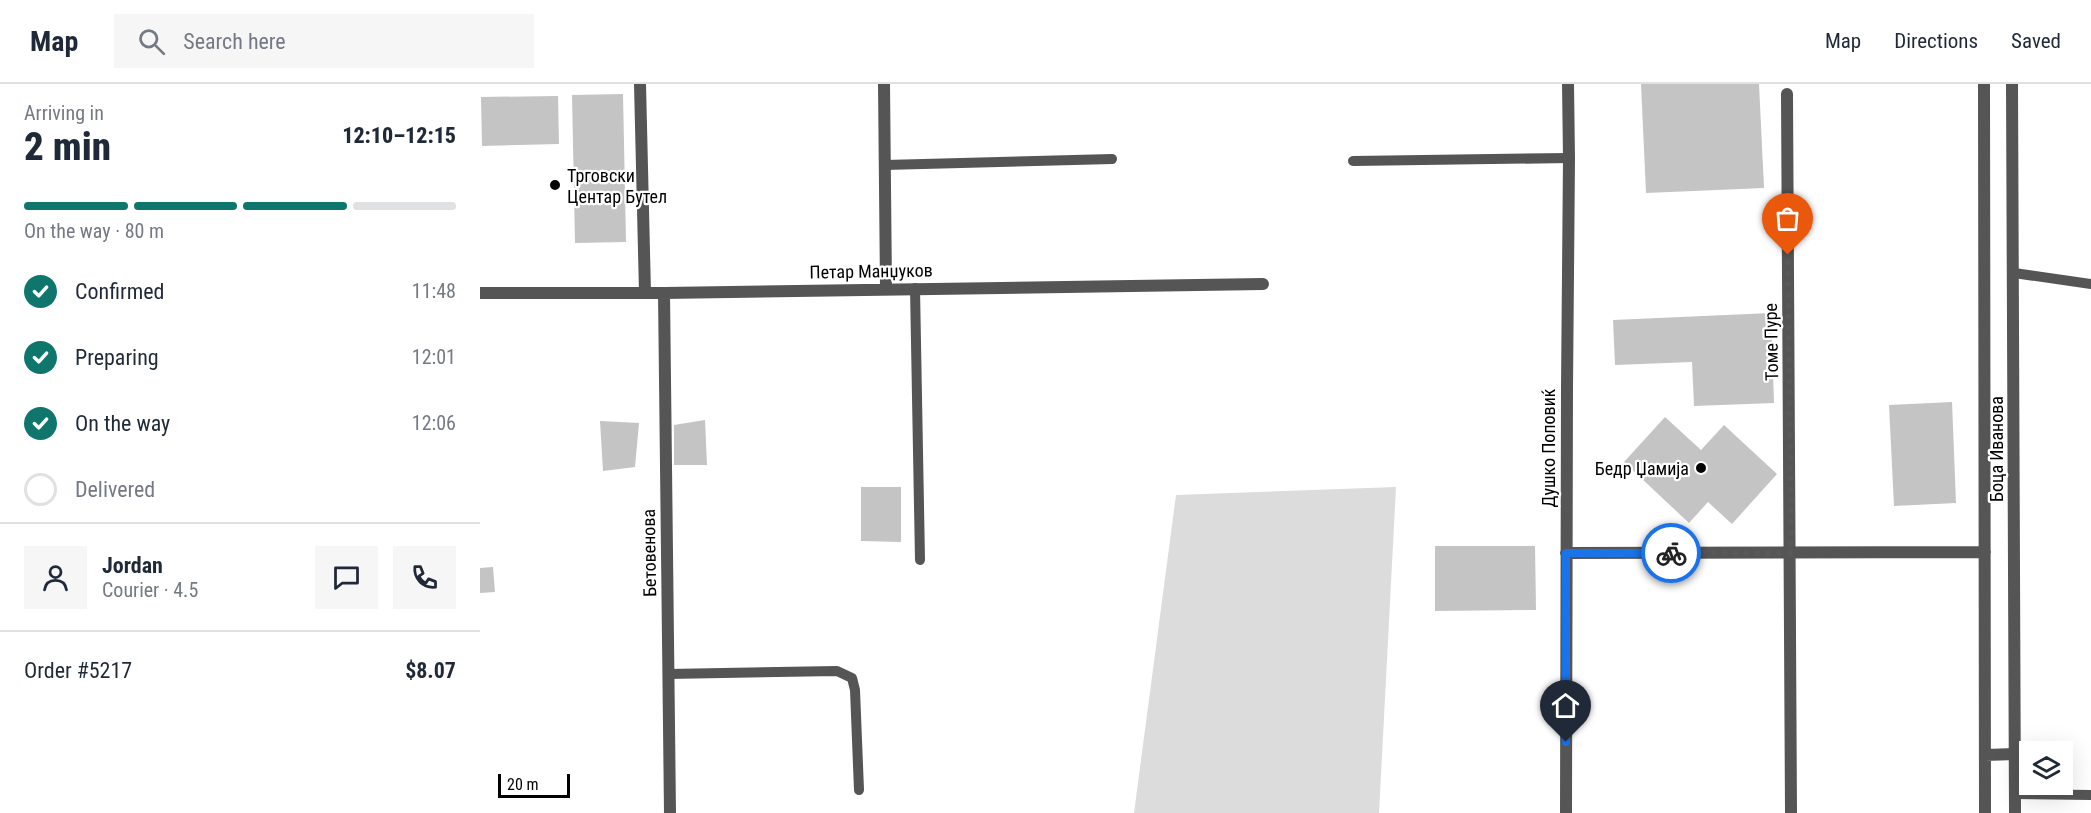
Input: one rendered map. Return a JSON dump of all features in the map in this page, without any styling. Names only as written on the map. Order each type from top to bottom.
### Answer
[{"type":"street","points":[[640,84],[645,293]]},
{"type":"street","points":[[884,84],[886,288]]},
{"type":"street","name":"Душко Поповиќ","points":[[1566,813],[1568,84]]},
{"type":"street","points":[[1984,84],[1985,813]]},
{"type":"street","name":"Боца Иванова","points":[[2012,84],[2015,813]]},
{"type":"street","name":"Томе Пуре","points":[[1787,94],[1791,813]]},
{"type":"street","name":"Петар Манџуков","points":[[480,293],[664,293],[1263,284]]},
{"type":"street","name":"Бетовенова","points":[[664,293],[670,813]]},
{"type":"street","points":[[1566,553],[1985,552]]},
{"type":"street","points":[[1985,754],[2015,754]]},
{"type":"lane","points":[[1353,161],[1569,158]]},
{"type":"lane","points":[[885,165],[1112,159]]},
{"type":"lane","points":[[2014,273],[2091,284]]},
{"type":"lane","points":[[915,288],[920,560]]},
{"type":"lane","points":[[668,674],[837,671],[852,678],[855,690],[860,790]]},
{"type":"lane","points":[[2015,794],[2091,795]]},
{"type":"shaded area","points":[[1396,487],[1379,813],[1134,813],[1176,495]]},
{"type":"building","points":[[1641,84],[1759,84],[1764,188],[1646,193]]},
{"type":"building","points":[[623,94],[626,242],[575,243],[572,95]]},
{"type":"building","points":[[558,96],[559,144],[482,146],[481,97]]},
{"type":"building","points":[[1771,313],[1774,403],[1694,406],[1692,362],[1615,365],[1613,320]]},
{"type":"building","points":[[1952,402],[1956,503],[1894,506],[1889,405]]},
{"type":"building","name":"Бедр Џамија","points":[[1665,417],[1701,450],[1724,425],[1777,474],[1732,524],[1708,502],[1689,523],[1624,462]]},
{"type":"building","points":[[705,420],[707,465],[674,465],[674,425]]},
{"type":"building","points":[[600,421],[639,423],[635,467],[603,471]]},
{"type":"building","points":[[861,487],[901,487],[901,542],[861,541]]},
{"type":"building","points":[[1435,546],[1535,546],[1536,610],[1435,611]]},
{"type":"building","points":[[493,567],[495,592],[480,593],[480,568]]},
{"type":"way so far","points":[[1671,553],[1791,553],[1788,255]]},
{"type":"place","name":"Трговски Центар Бутел","points":[[555,185]]},
{"type":"place","name":"Бедр Џамија","points":[[1701,468]]},
{"type":"route","points":[[1566,742],[1566,553],[1671,553]]}]
